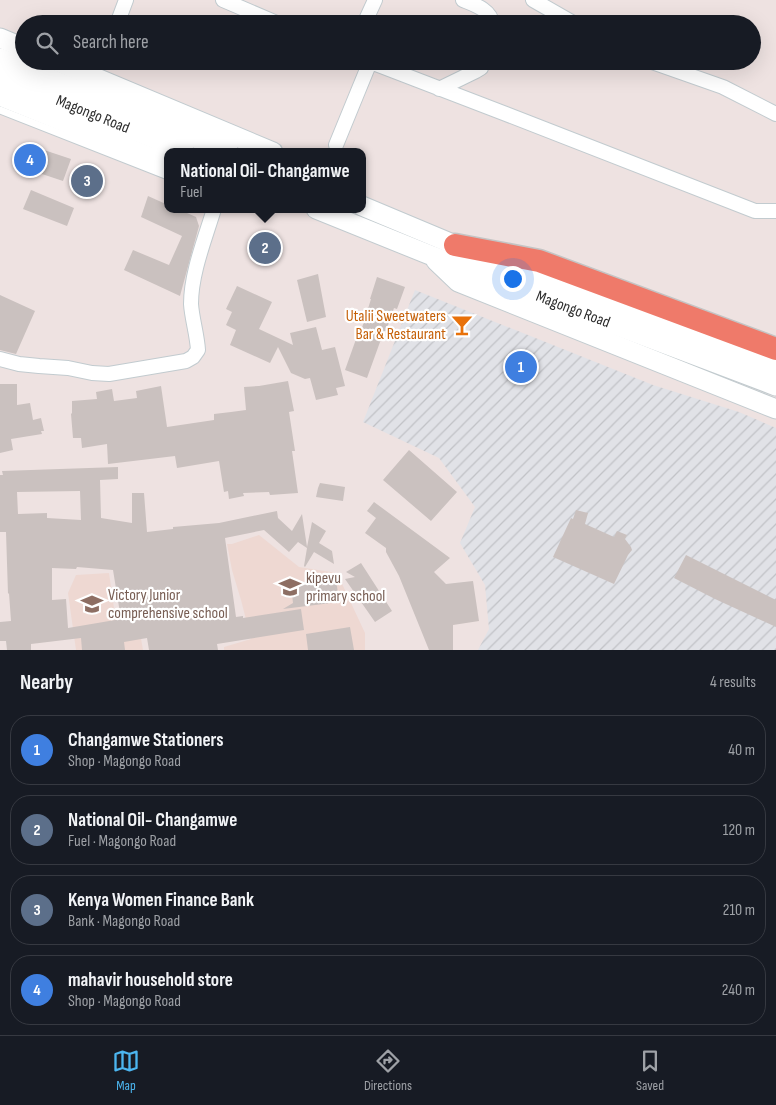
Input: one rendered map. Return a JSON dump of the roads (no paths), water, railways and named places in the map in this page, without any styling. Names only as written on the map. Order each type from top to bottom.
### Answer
[{"type":"highway","points":[[455,246],[538,261],[776,348]]},
{"type":"main road","points":[[0,38],[15,44]]},
{"type":"main road","points":[[0,58],[15,64]]},
{"type":"main road","points":[[29,70],[219,148]]},
{"type":"main road","points":[[77,70],[263,148]]},
{"type":"main road","name":"Magongo Road","points":[[0,77],[176,148]]},
{"type":"main road","points":[[0,96],[164,162]]},
{"type":"main road","name":"Magongo Road","points":[[366,207],[455,246],[776,369]]},
{"type":"main road","name":"Magongo Road","points":[[322,213],[776,386]]},
{"type":"main road","points":[[430,255],[458,282],[776,409]]},
{"type":"street","points":[[120,15],[126,0]]},
{"type":"street","points":[[224,0],[258,15]]},
{"type":"street","points":[[368,15],[374,0]]},
{"type":"street","points":[[467,2],[487,0]]},
{"type":"street","points":[[533,0],[559,15]]},
{"type":"street","points":[[467,2],[490,15]]},
{"type":"street","points":[[336,145],[366,70]]},
{"type":"street","points":[[390,70],[755,211],[776,211]]},
{"type":"street","points":[[439,89],[478,70]]},
{"type":"street","points":[[674,70],[722,87],[776,114]]},
{"type":"street","points":[[0,359],[19,364],[109,374],[186,361],[193,358],[198,350],[191,304],[193,284],[213,213]]},
{"type":"lane","points":[[0,110],[164,174]]},
{"type":"place","name":"mahavir household store","points":[[30,160]]},
{"type":"place","name":"Kenya Women Finance Bank","points":[[87,181]]},
{"type":"place","name":"National Oil- Changamwe","points":[[265,248]]},
{"type":"place","name":"Utalii Sweetwaters Bar & Restaurant","points":[[462,325]]},
{"type":"place","name":"Changamwe Stationers","points":[[521,367]]},
{"type":"place","name":"kipevu primary school","points":[[290,587]]},
{"type":"place","name":"Victory Junior comprehensive school","points":[[92,604]]}]
